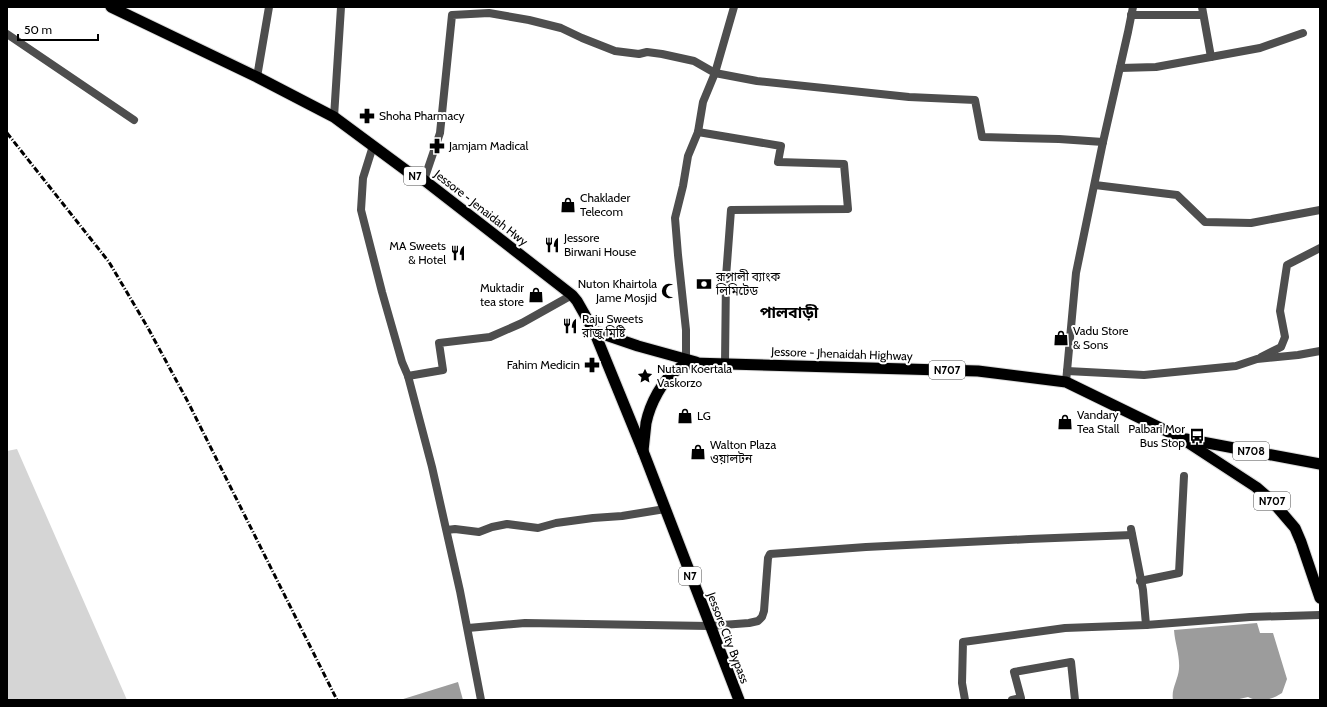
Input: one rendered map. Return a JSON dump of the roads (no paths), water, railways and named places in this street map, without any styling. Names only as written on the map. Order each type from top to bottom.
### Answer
[{"type":"highway","name":"Jessore - Jenaidah Hwy","points":[[111,7],[257,77],[334,117],[411,174],[424,180],[572,295],[594,331]]},
{"type":"highway","points":[[594,331],[638,346],[698,362]]},
{"type":"highway","name":"N7","points":[[594,331],[643,451]]},
{"type":"highway","name":"Jessore - Jhenaidah Highway","points":[[643,451],[646,422],[663,385],[668,377],[678,368],[698,362],[978,371],[1067,377],[1181,438]]},
{"type":"highway","name":"N708","points":[[1181,438],[1320,464]]},
{"type":"highway","name":"N707","points":[[1181,438],[1256,487],[1285,515],[1295,528],[1302,542],[1320,598]]},
{"type":"highway","name":"Jessore City Bypass","points":[[643,451],[739,700]]},
{"type":"street","points":[[257,77],[268,7]]},
{"type":"street","points":[[334,117],[341,7]]},
{"type":"street","points":[[686,359],[686,330],[678,256],[676,218],[688,156],[698,132],[703,102],[715,73],[734,7]]},
{"type":"street","points":[[1212,57],[1203,11],[1132,11],[1076,273],[1067,377],[1144,375],[1236,366],[1257,359],[1281,346],[1285,337],[1280,311],[1287,265],[1320,248]]},
{"type":"street","points":[[424,180],[440,133],[452,15],[489,13],[529,20],[561,28],[615,51],[639,54],[647,52],[662,54],[694,61],[715,73],[757,81],[858,93],[975,100],[982,137],[1103,142]]},
{"type":"street","points":[[1120,68],[1156,67],[1260,48],[1304,33]]},
{"type":"street","points":[[7,34],[134,120]]},
{"type":"street","points":[[698,132],[782,146],[778,162],[844,164],[848,209],[731,210],[726,277],[725,363]]},
{"type":"street","points":[[373,146],[363,178],[361,210],[382,292],[402,362],[408,376],[432,467],[468,628],[481,700]]},
{"type":"street","points":[[1095,185],[1177,194],[1205,222],[1251,223],[1320,210]]},
{"type":"street","points":[[408,376],[443,370],[439,343],[490,337],[522,323],[572,295]]},
{"type":"street","points":[[1257,359],[1298,356],[1320,351]]},
{"type":"street","points":[[1140,581],[1179,573],[1184,476]]},
{"type":"street","points":[[446,530],[455,529],[479,532],[492,527],[507,524],[538,528],[556,523],[622,516],[665,509]]},
{"type":"street","points":[[468,628],[525,622],[710,626],[749,623],[758,621],[762,617],[764,611],[770,554],[1132,532],[1140,581],[1143,590],[1146,625]]},
{"type":"street","points":[[965,700],[962,683],[963,642],[1065,628],[1146,625],[1250,617],[1320,615]]},
{"type":"street","points":[[1012,700],[1020,698],[1014,672],[1071,662],[1075,700]]},
{"type":"railway","points":[[7,133],[109,262],[148,328],[188,402],[337,700]]},
{"type":"place","name":"Shoha Pharmacy","points":[[367,116]]},
{"type":"place","name":"Jamjam Madical","points":[[437,146]]},
{"type":"place","name":"Chaklader Telecom","points":[[568,205]]},
{"type":"place","name":"Jessore Birwani House","points":[[552,245]]},
{"type":"place","name":"MA Sweets & Hotel","points":[[458,253]]},
{"type":"place","name":"রূপালী ব্যাংক লিমিটেড","points":[[704,284]]},
{"type":"place","name":"Nuton Khairtola Jame Mosjid","points":[[669,291]]},
{"type":"place","name":"Muktadir tea store","points":[[536,295]]},
{"type":"place","name":"Raju Sweets রাজু মিষ্টি","points":[[570,326]]},
{"type":"place","name":"Vadu Store & Sons","points":[[1061,338]]},
{"type":"place","name":"Fahim Medicin","points":[[592,365]]},
{"type":"place","name":"Nutan Koertala Vaskorzo","points":[[645,376]]},
{"type":"place","name":"LG","points":[[685,416]]},
{"type":"place","name":"Vandary Tea Stall","points":[[1065,422]]},
{"type":"place","name":"Palbari Mor Bus Stop","points":[[1197,436]]},
{"type":"place","name":"Walton Plaza ওয়ালটন","points":[[698,452]]},
{"type":"district","name":"পালবাড়ী","points":[[789,312]]}]
